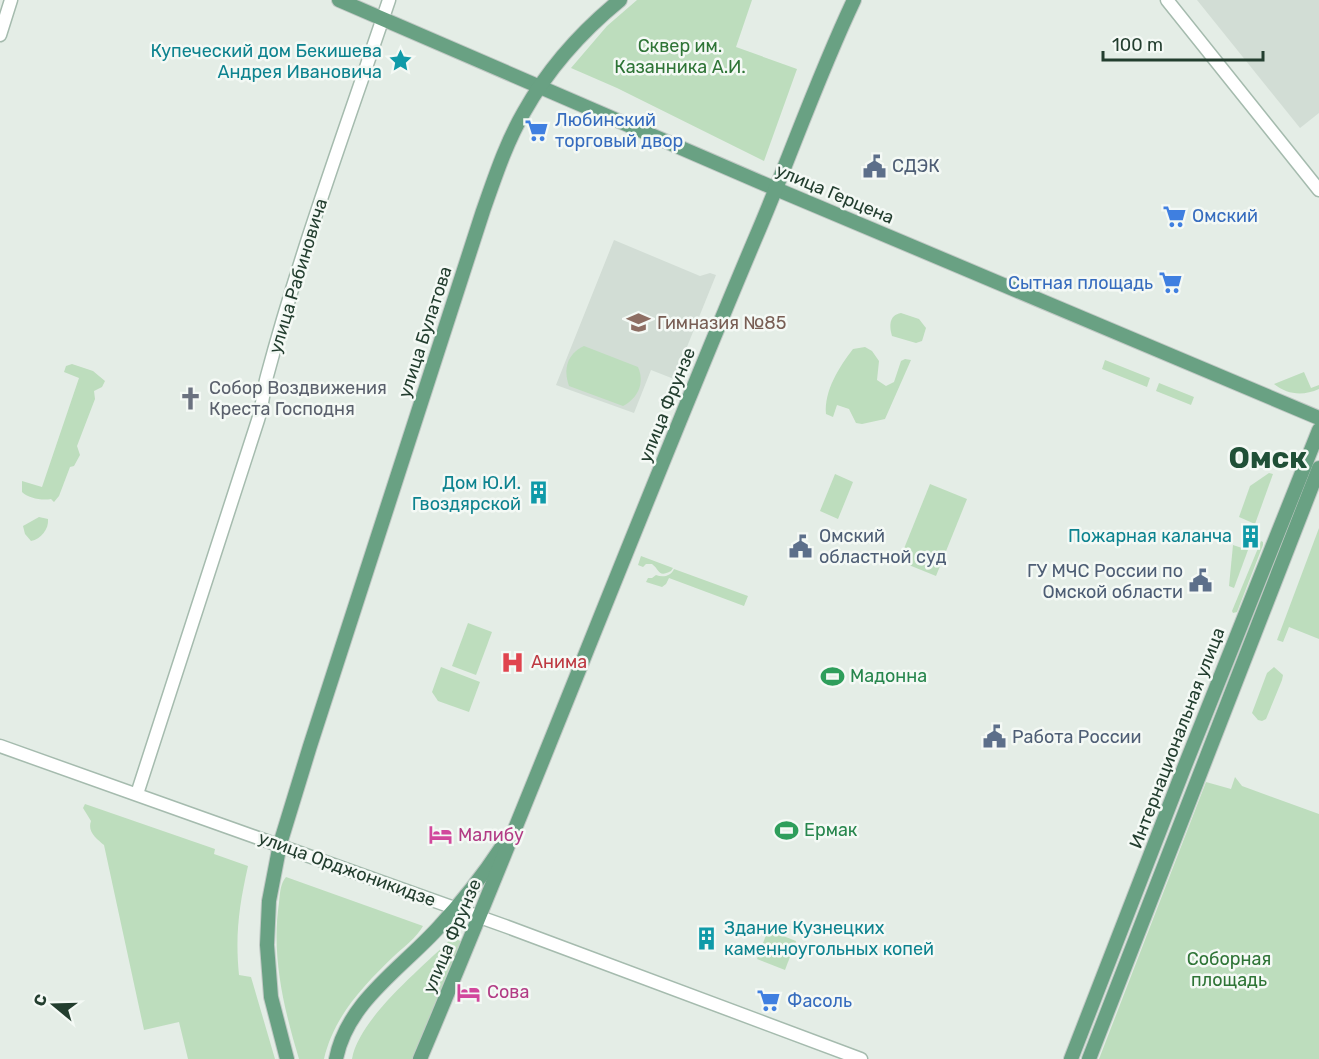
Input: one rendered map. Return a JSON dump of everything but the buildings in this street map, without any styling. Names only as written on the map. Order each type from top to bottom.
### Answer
[{"type":"main road","points":[[0,34],[11,0]]},
{"type":"main road","name":"улица Герцена","points":[[339,0],[776,189],[1319,418]]},
{"type":"main road","name":"улица Рабиновича","points":[[137,794],[258,420],[264,400],[266,378],[304,254],[389,0]]},
{"type":"main road","name":"улица Булатова","points":[[287,1059],[268,971],[269,901],[280,844],[310,746],[483,211],[506,148],[525,111],[570,47],[620,0]]},
{"type":"main road","name":"улица Фрунзе","points":[[420,1059],[480,917],[629,543],[776,189],[811,98],[854,0]]},
{"type":"main road","points":[[1167,0],[1319,190]]},
{"type":"main road","name":"Интернациональная улица","points":[[1071,1059],[1319,430]]},
{"type":"main road","name":"Интернациональная улица","points":[[1089,1059],[1319,468]]},
{"type":"main road","name":"улица Орджоникидзе","points":[[0,746],[280,844],[861,1059]]},
{"type":"main road","name":"улица Фрунзе","points":[[336,1059],[350,1022],[370,994],[438,928],[476,886],[516,826]]},
{"type":"shaded area","points":[[1197,0],[1319,0],[1319,113],[1300,128]]},
{"type":"shaded area","name":"Гимназия №85","points":[[614,240],[700,276],[710,273],[716,275],[674,379],[651,370],[634,413],[556,385]]},
{"type":"green space","name":"Сквер им. Казанника А.И.","points":[[637,0],[752,0],[736,47],[797,69],[764,161],[617,88],[571,68],[607,26]]},
{"type":"green space","points":[[901,313],[919,319],[926,328],[922,341],[916,343],[892,336],[890,328],[892,319]]},
{"type":"green space","points":[[584,346],[638,367],[641,379],[639,389],[633,399],[623,406],[569,386],[566,374],[568,363],[574,353]]},
{"type":"green space","points":[[865,347],[872,351],[879,361],[877,380],[886,386],[894,382],[901,361],[911,360],[885,419],[862,424],[856,423],[849,409],[837,405],[833,417],[826,414],[827,397],[838,371],[853,349]]},
{"type":"green space","points":[[1105,360],[1150,378],[1147,387],[1102,369]]},
{"type":"green space","points":[[72,364],[93,371],[105,381],[102,387],[94,391],[95,399],[77,446],[80,455],[74,466],[70,467],[59,496],[54,502],[51,499],[31,497],[22,492],[22,481],[42,487],[79,378],[64,372],[66,366]]},
{"type":"green space","points":[[1304,372],[1311,388],[1319,385],[1319,389],[1307,393],[1296,393],[1274,384]]},
{"type":"green space","points":[[1159,383],[1194,397],[1191,405],[1156,391]]},
{"type":"green space","points":[[1269,473],[1273,474],[1255,524],[1239,517],[1250,486]]},
{"type":"green space","points":[[835,474],[853,482],[838,519],[820,511]]},
{"type":"green space","points":[[930,484],[967,499],[936,576],[899,561]]},
{"type":"green space","points":[[39,517],[48,519],[46,530],[41,536],[31,541],[25,534],[23,526]]},
{"type":"green space","points":[[1319,528],[1319,639],[1289,627],[1283,642],[1277,640]]},
{"type":"green space","points":[[1261,541],[1263,545],[1237,612],[1233,613],[1232,611]]},
{"type":"green space","points":[[1233,545],[1248,550],[1234,588],[1229,586]]},
{"type":"green space","points":[[641,556],[673,568],[664,574],[652,564],[646,564],[643,567],[638,565]]},
{"type":"green space","points":[[674,569],[748,596],[744,606],[669,578],[662,587],[646,582],[648,578],[656,575],[669,575]]},
{"type":"green space","points":[[468,623],[492,632],[476,675],[452,666]]},
{"type":"green space","points":[[441,667],[480,682],[469,712],[438,701],[432,692]]},
{"type":"green space","points":[[1274,667],[1283,675],[1282,680],[1266,719],[1258,720],[1252,713],[1267,673]]},
{"type":"green space","name":"Соборная площадь","points":[[1235,777],[1242,786],[1319,814],[1319,1059],[1099,1059],[1206,782],[1231,789]]},
{"type":"green space","points":[[85,804],[215,849],[214,854],[248,866],[239,921],[237,947],[239,975],[251,977],[275,1059],[188,1059],[179,1022],[144,1030],[104,845],[90,829],[91,821],[83,808]]},
{"type":"green space","points":[[286,877],[423,926],[414,938],[371,979],[342,1015],[324,1059],[299,1059],[284,1002],[278,962],[277,923],[281,889]]},
{"type":"green space","points":[[768,930],[796,941],[785,970],[757,959]]},
{"type":"green space","points":[[452,938],[461,941],[412,1059],[352,1059],[357,1043],[379,1010]]},
{"type":"place","name":"Купеческий дом Бекишева Андрея Ивановича","points":[[400,61]]},
{"type":"place","name":"Любинский торговый двор","points":[[537,130]]},
{"type":"place","name":"СДЭК","points":[[874,166]]},
{"type":"place","name":"Омский","points":[[1174,216]]},
{"type":"place","name":"Сытная площадь","points":[[1171,283]]},
{"type":"place","name":"Гимназия №85","points":[[639,323]]},
{"type":"place","name":"Собор Воздвижения Креста Господня","points":[[191,398]]},
{"type":"place","name":"Дом Ю.И. Гвоздярской","points":[[539,493]]},
{"type":"place","name":"Пожарная каланча","points":[[1250,536]]},
{"type":"place","name":"Омский областной суд","points":[[801,546]]},
{"type":"place","name":"ГУ МЧС России по Омской области","points":[[1201,581]]},
{"type":"place","name":"Анима","points":[[513,662]]},
{"type":"place","name":"Мадонна","points":[[832,676]]},
{"type":"place","name":"Работа России","points":[[994,737]]},
{"type":"place","name":"Ермак","points":[[786,830]]},
{"type":"place","name":"Малибу","points":[[440,835]]},
{"type":"place","name":"Здание Кузнецких каменноугольных копей","points":[[706,938]]},
{"type":"place","name":"Сова","points":[[469,992]]},
{"type":"place","name":"Фасоль","points":[[769,1001]]},
{"type":"district","name":"Омск","points":[[1268,458]]}]
